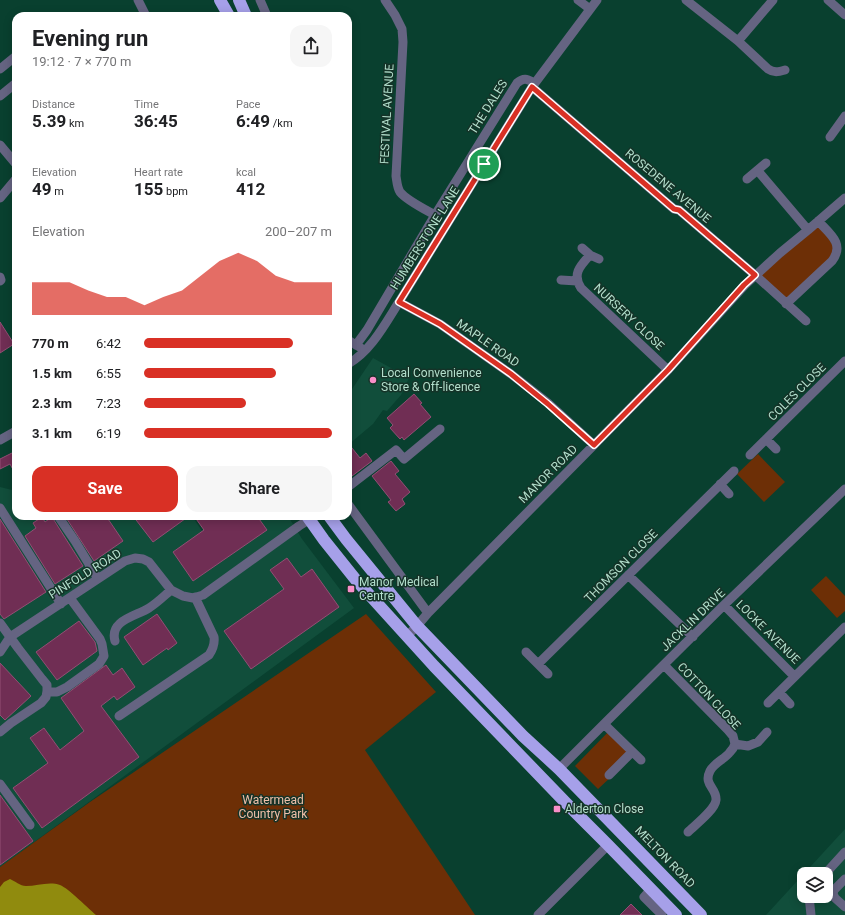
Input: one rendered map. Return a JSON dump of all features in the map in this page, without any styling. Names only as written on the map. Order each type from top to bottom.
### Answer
[{"type":"highway","points":[[220,0],[227,12]]},
{"type":"highway","points":[[239,0],[244,12]]},
{"type":"highway","name":"MELTON ROAD","points":[[312,520],[324,540],[407,636],[544,781],[676,915]]},
{"type":"highway","name":"MELTON ROAD","points":[[332,520],[417,626],[523,736],[559,769],[701,915]]},
{"type":"highway","name":"MELTON ROAD","points":[[523,736],[521,744],[543,769],[544,781]]},
{"type":"highway","points":[[676,888],[676,897],[692,915]]},
{"type":"street","points":[[138,0],[144,12]]},
{"type":"street","points":[[260,0],[265,12]]},
{"type":"street","name":"FESTIVAL AVENUE","points":[[385,0],[402,29],[403,42],[396,176],[397,185],[400,192],[406,198],[435,215]]},
{"type":"street","points":[[578,0],[590,9]]},
{"type":"street","name":"HUMBERSTONE LANE","points":[[352,362],[365,351],[382,328],[534,85],[597,0]]},
{"type":"street","points":[[686,0],[738,42],[768,69],[779,74]]},
{"type":"street","points":[[738,42],[773,0]]},
{"type":"street","points":[[828,0],[845,15]]},
{"type":"street","points":[[0,69],[12,59]]},
{"type":"street","name":"THE DALES","points":[[356,345],[367,330],[516,83],[525,79],[534,85]]},
{"type":"street","name":"ROSEDENE AVENUE","points":[[534,85],[674,209],[679,210],[806,321]]},
{"type":"street","points":[[0,96],[12,86]]},
{"type":"street","points":[[830,137],[842,127],[845,116]]},
{"type":"street","points":[[0,145],[12,157]]},
{"type":"street","points":[[747,179],[766,163]]},
{"type":"street","points":[[758,171],[808,230]]},
{"type":"street","points":[[0,198],[12,183]]},
{"type":"street","name":"MANOR ROAD","points":[[417,626],[428,613],[668,370],[744,285],[845,198]]},
{"type":"street","points":[[786,304],[836,257],[838,246],[818,221]]},
{"type":"street","points":[[582,248],[590,255],[599,259]]},
{"type":"street","name":"NURSERY CLOSE","points":[[590,255],[578,270],[577,281],[580,288],[668,370]]},
{"type":"street","points":[[0,277],[0,281]]},
{"type":"street","name":"NURSERY CLOSE","points":[[561,280],[577,281]]},
{"type":"street","name":"MAPLE ROAD","points":[[399,302],[440,324],[511,374],[548,404],[594,445]]},
{"type":"street","points":[[352,342],[365,351]]},
{"type":"street","name":"COLES CLOSE","points":[[750,455],[845,361]]},
{"type":"street","points":[[352,484],[396,450],[404,459],[440,428]]},
{"type":"street","points":[[0,440],[12,433]]},
{"type":"street","name":"COLES CLOSE","points":[[766,439],[776,449]]},
{"type":"street","name":"THOMSON CLOSE","points":[[538,664],[734,471]]},
{"type":"street","points":[[720,484],[729,494]]},
{"type":"street","name":"JACKLIN DRIVE","points":[[559,769],[724,605],[844,491]]},
{"type":"street","points":[[0,508],[61,604]]},
{"type":"street","points":[[352,509],[428,613]]},
{"type":"street","points":[[61,520],[98,579]]},
{"type":"street","points":[[115,640],[115,629],[123,620],[149,608],[171,590],[183,596],[193,598],[203,595],[306,520]]},
{"type":"street","name":"PINFOLD ROAD","points":[[0,652],[10,637],[126,561],[134,558],[143,559],[150,562],[171,590]]},
{"type":"street","points":[[628,575],[692,637]]},
{"type":"street","points":[[120,716],[209,655],[215,643],[214,637],[195,597]]},
{"type":"street","points":[[47,692],[57,692],[67,687],[99,664],[104,656],[100,639],[70,598]]},
{"type":"street","name":"LOCKE AVENUE","points":[[724,605],[794,676]]},
{"type":"street","points":[[0,623],[42,678],[46,685],[47,692],[46,697],[41,703],[0,732]]},
{"type":"street","points":[[407,636],[417,626]]},
{"type":"street","name":"LOCKE AVENUE","points":[[768,703],[834,632],[845,627]]},
{"type":"street","points":[[526,652],[548,674]]},
{"type":"street","name":"COTTON CLOSE","points":[[664,665],[728,730],[733,736],[735,744],[731,752],[710,770],[708,783],[715,793],[716,799],[711,810],[692,822],[688,832]]},
{"type":"street","points":[[779,692],[790,704]]},
{"type":"street","points":[[604,724],[641,760]]},
{"type":"street","name":"COTTON CLOSE","points":[[735,744],[748,746],[758,742],[767,732]]},
{"type":"street","points":[[609,775],[632,752]]},
{"type":"street","points":[[0,784],[30,825]]},
{"type":"street","points":[[538,915],[608,845]]},
{"type":"street","points":[[831,867],[845,852]]},
{"type":"street","points":[[845,879],[834,890],[833,894],[835,898],[845,907]]},
{"type":"street","points":[[651,889],[644,896],[662,915]]},
{"type":"street","points":[[810,903],[811,915]]},
{"type":"shaded area","points":[[373,358],[409,378],[401,395],[387,411],[383,410],[373,424],[352,442],[352,389]]},
{"type":"shaded area","points":[[0,487],[12,490],[12,520],[195,520],[202,531],[217,520],[290,520],[302,539],[354,608],[0,867]]},
{"type":"shaded area","points":[[845,829],[845,915],[766,915],[797,881],[797,903],[833,903],[833,867],[810,867]]},
{"type":"shaded area","points":[[10,879],[24,886],[47,884],[60,885],[73,894],[96,915],[0,915],[0,887],[4,882]]},
{"type":"green space","points":[[818,221],[837,252],[786,304],[755,275]]},
{"type":"green space","points":[[758,454],[785,482],[764,502],[737,474]]},
{"type":"green space","points":[[826,576],[845,596],[845,611],[837,618],[811,590]]},
{"type":"green space","name":"Watermead Country Park","points":[[366,614],[436,692],[365,750],[475,915],[0,915],[0,867],[90,802]]},
{"type":"green space","points":[[610,730],[632,752],[611,777],[598,789],[575,766]]},
{"type":"building","points":[[0,322],[12,341],[12,345],[0,353]]},
{"type":"building","points":[[414,394],[431,417],[404,440],[402,437],[400,439],[390,428],[393,425],[387,418]]},
{"type":"building","points":[[352,448],[360,458],[366,453],[372,461],[352,476]]},
{"type":"building","points":[[12,453],[12,468],[10,464],[0,469],[0,459]]},
{"type":"building","points":[[391,461],[399,471],[395,474],[410,492],[402,499],[405,504],[396,511],[388,502],[391,500],[372,476]]},
{"type":"building","points":[[0,519],[46,592],[4,619],[0,614]]},
{"type":"building","points":[[38,520],[44,520],[45,522],[48,520],[54,520],[83,566],[55,584],[25,536],[36,528],[33,523]]},
{"type":"building","points":[[68,520],[109,520],[123,541],[94,561]]},
{"type":"building","points":[[136,520],[183,520],[153,542]]},
{"type":"building","points":[[197,520],[260,520],[267,530],[193,581],[173,552],[204,530]]},
{"type":"building","points":[[287,558],[301,577],[312,569],[339,607],[251,669],[224,631],[284,589],[270,570]]},
{"type":"building","points":[[157,614],[177,643],[168,650],[167,648],[143,665],[124,637]]},
{"type":"building","points":[[79,621],[95,642],[97,651],[57,680],[36,652]]},
{"type":"building","points":[[0,663],[31,696],[5,720],[0,715]]},
{"type":"building","points":[[106,665],[113,675],[122,668],[135,687],[117,700],[114,696],[101,706],[139,757],[42,828],[13,788],[48,763],[30,738],[44,728],[60,750],[84,731],[61,698]]},
{"type":"building","points":[[0,795],[33,841],[0,865]]},
{"type":"building","points":[[631,904],[642,915],[620,915]]},
{"type":"place","name":"Local Convenience Store & Off-licence","points":[[373,380]]},
{"type":"place","name":"Manor Medical Centre","points":[[351,589]]},
{"type":"place","name":"Alderton Close","points":[[557,809]]},
{"type":"route","points":[[532,87],[674,209],[679,210],[755,275],[744,285],[668,370],[594,445],[548,404],[511,374],[440,324],[399,302],[484,164],[532,87]]}]
